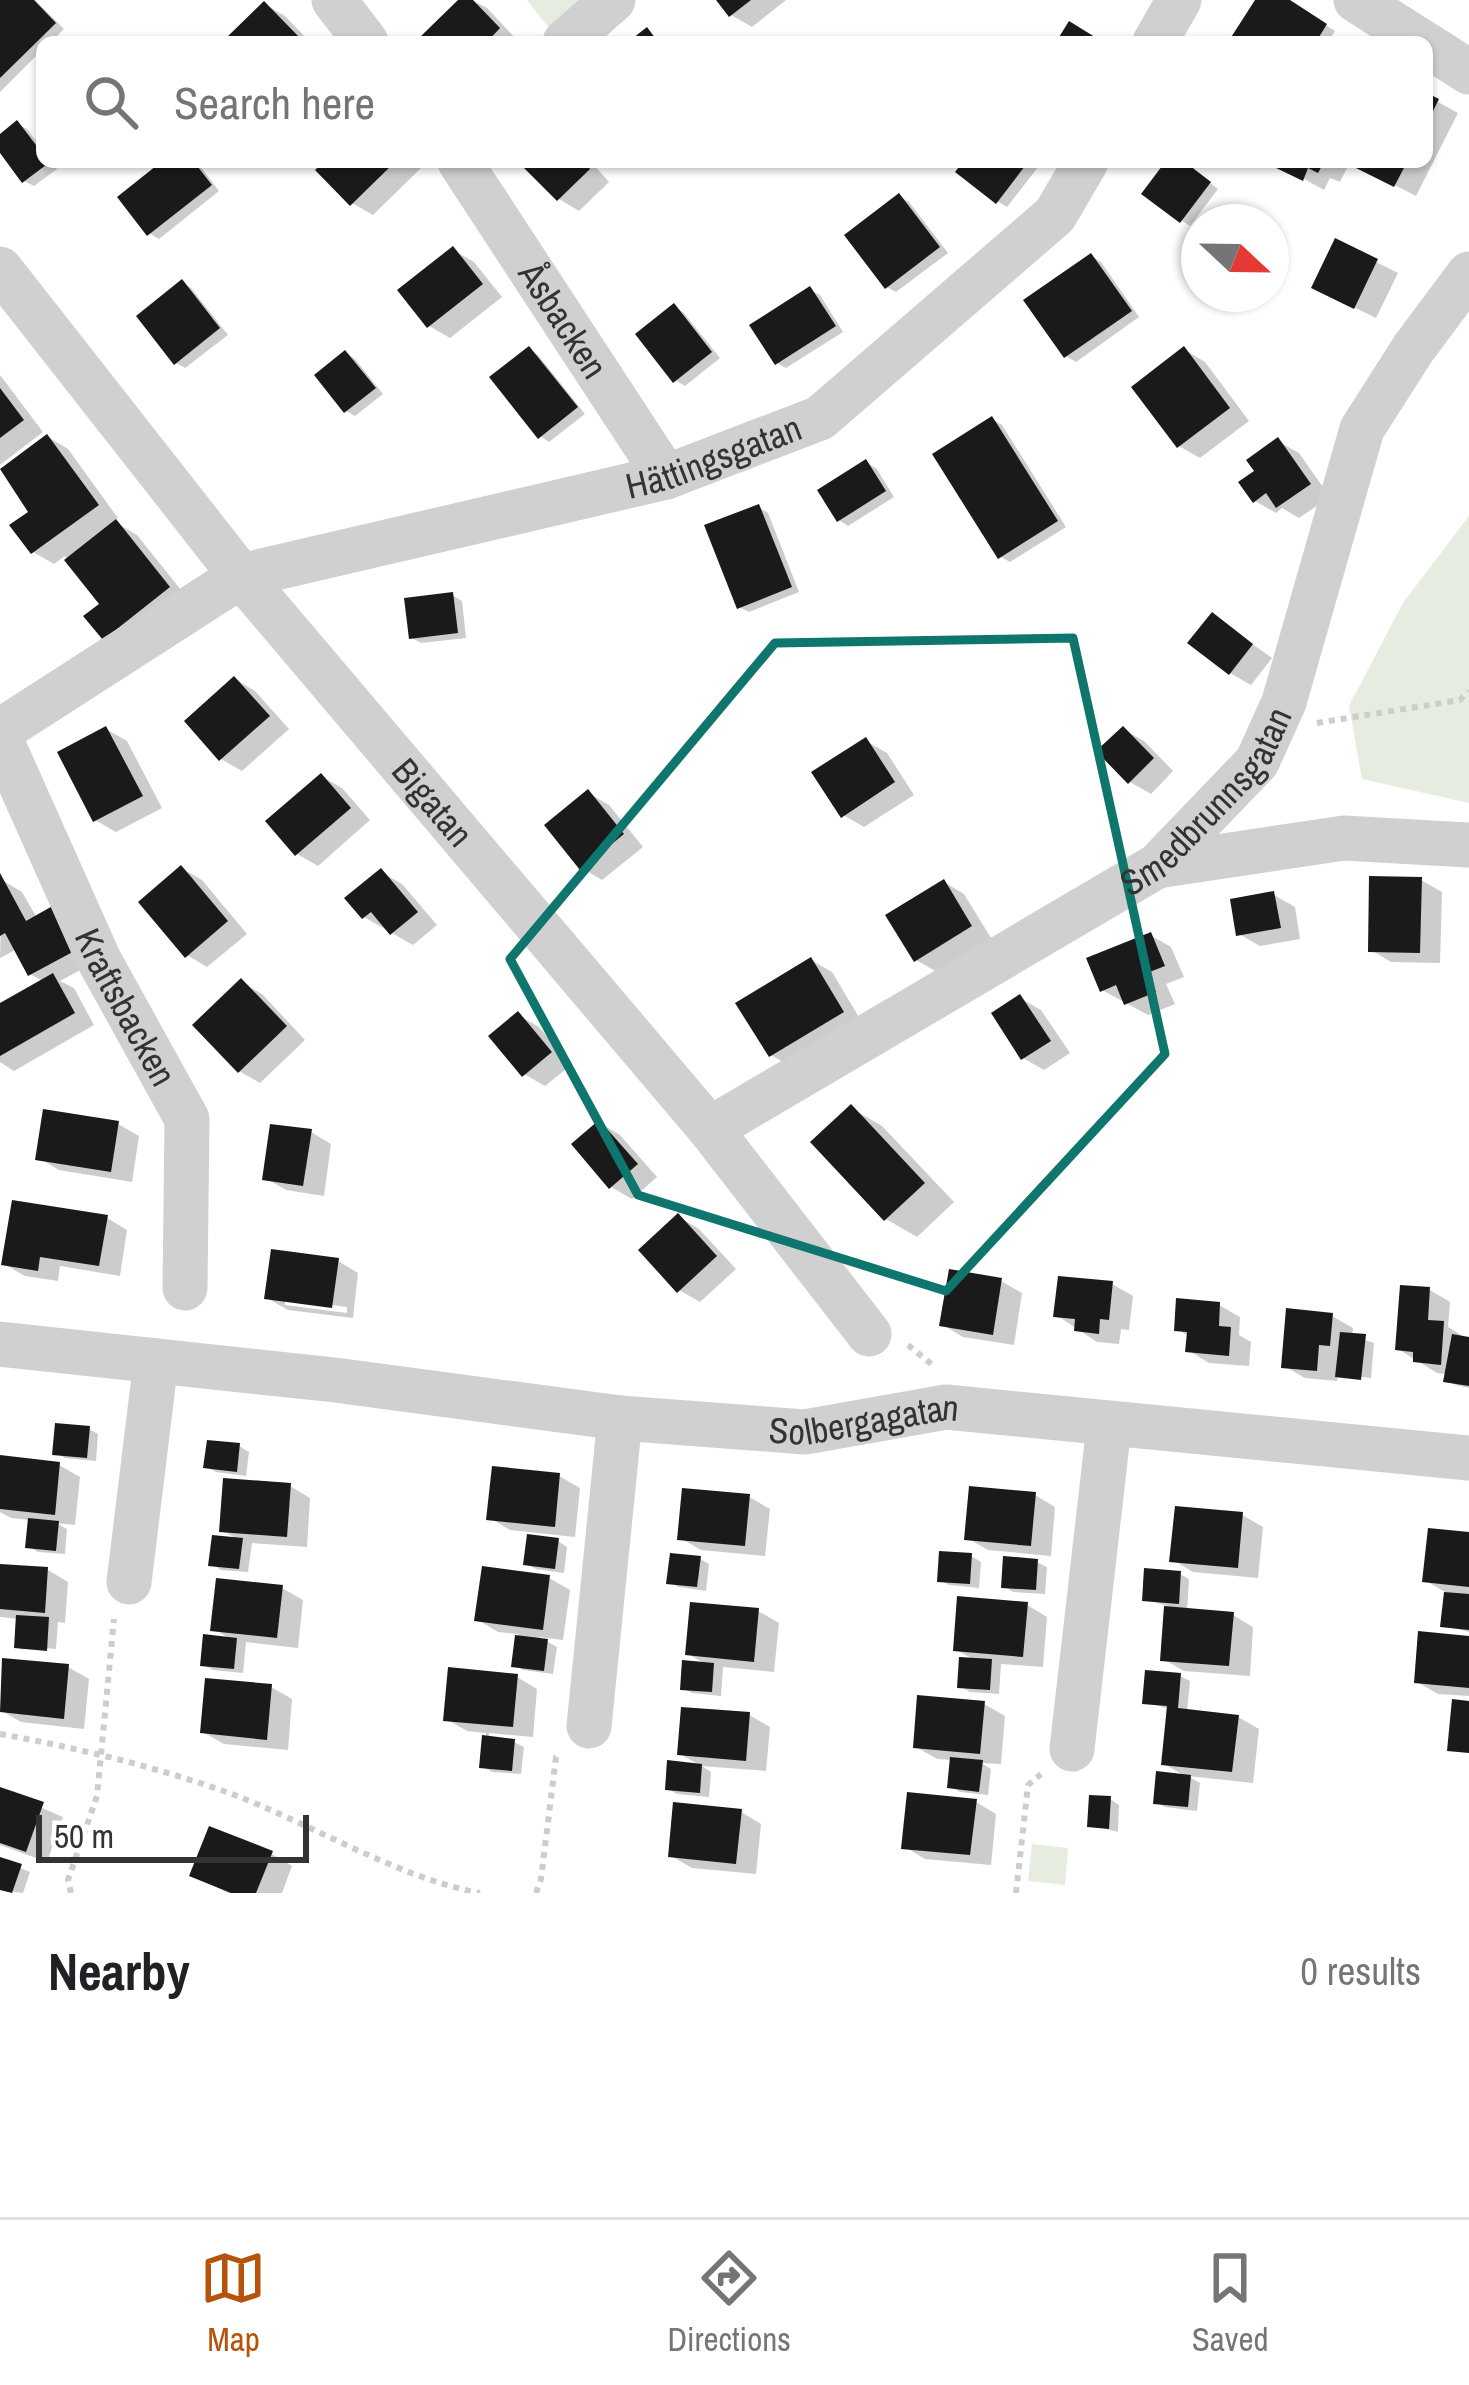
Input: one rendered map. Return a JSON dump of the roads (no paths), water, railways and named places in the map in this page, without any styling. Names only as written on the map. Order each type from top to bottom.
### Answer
[{"type":"street","points":[[334,0],[362,36]]},
{"type":"street","points":[[572,36],[613,0]]},
{"type":"street","points":[[1158,36],[1179,0]]},
{"type":"street","points":[[1356,0],[1412,36]]},
{"type":"street","points":[[1433,50],[1469,72]]},
{"type":"street","name":"Åsbacken","points":[[464,168],[666,477]]},
{"type":"street","name":"Hättingsgatan","points":[[0,734],[241,576],[666,477],[820,418],[1055,215],[1082,168]]},
{"type":"street","name":"Bigatan","points":[[0,268],[241,576],[710,1129],[869,1334]]},
{"type":"street","name":"Smedbrunnsgatan","points":[[710,1129],[1157,866],[1257,763],[1296,660],[1362,429],[1469,274]]},
{"type":"street","name":"Kraftsbacken","points":[[0,734],[99,960],[187,1119],[185,1288]]},
{"type":"street","points":[[1157,866],[1344,838],[1469,845]]},
{"type":"street","name":"Solbergagatan","points":[[0,1344],[620,1418],[805,1432],[946,1407],[1469,1458]]},
{"type":"street","points":[[129,1582],[156,1360]]},
{"type":"street","points":[[589,1726],[620,1418]]},
{"type":"street","points":[[1072,1749],[1109,1426]]}]
